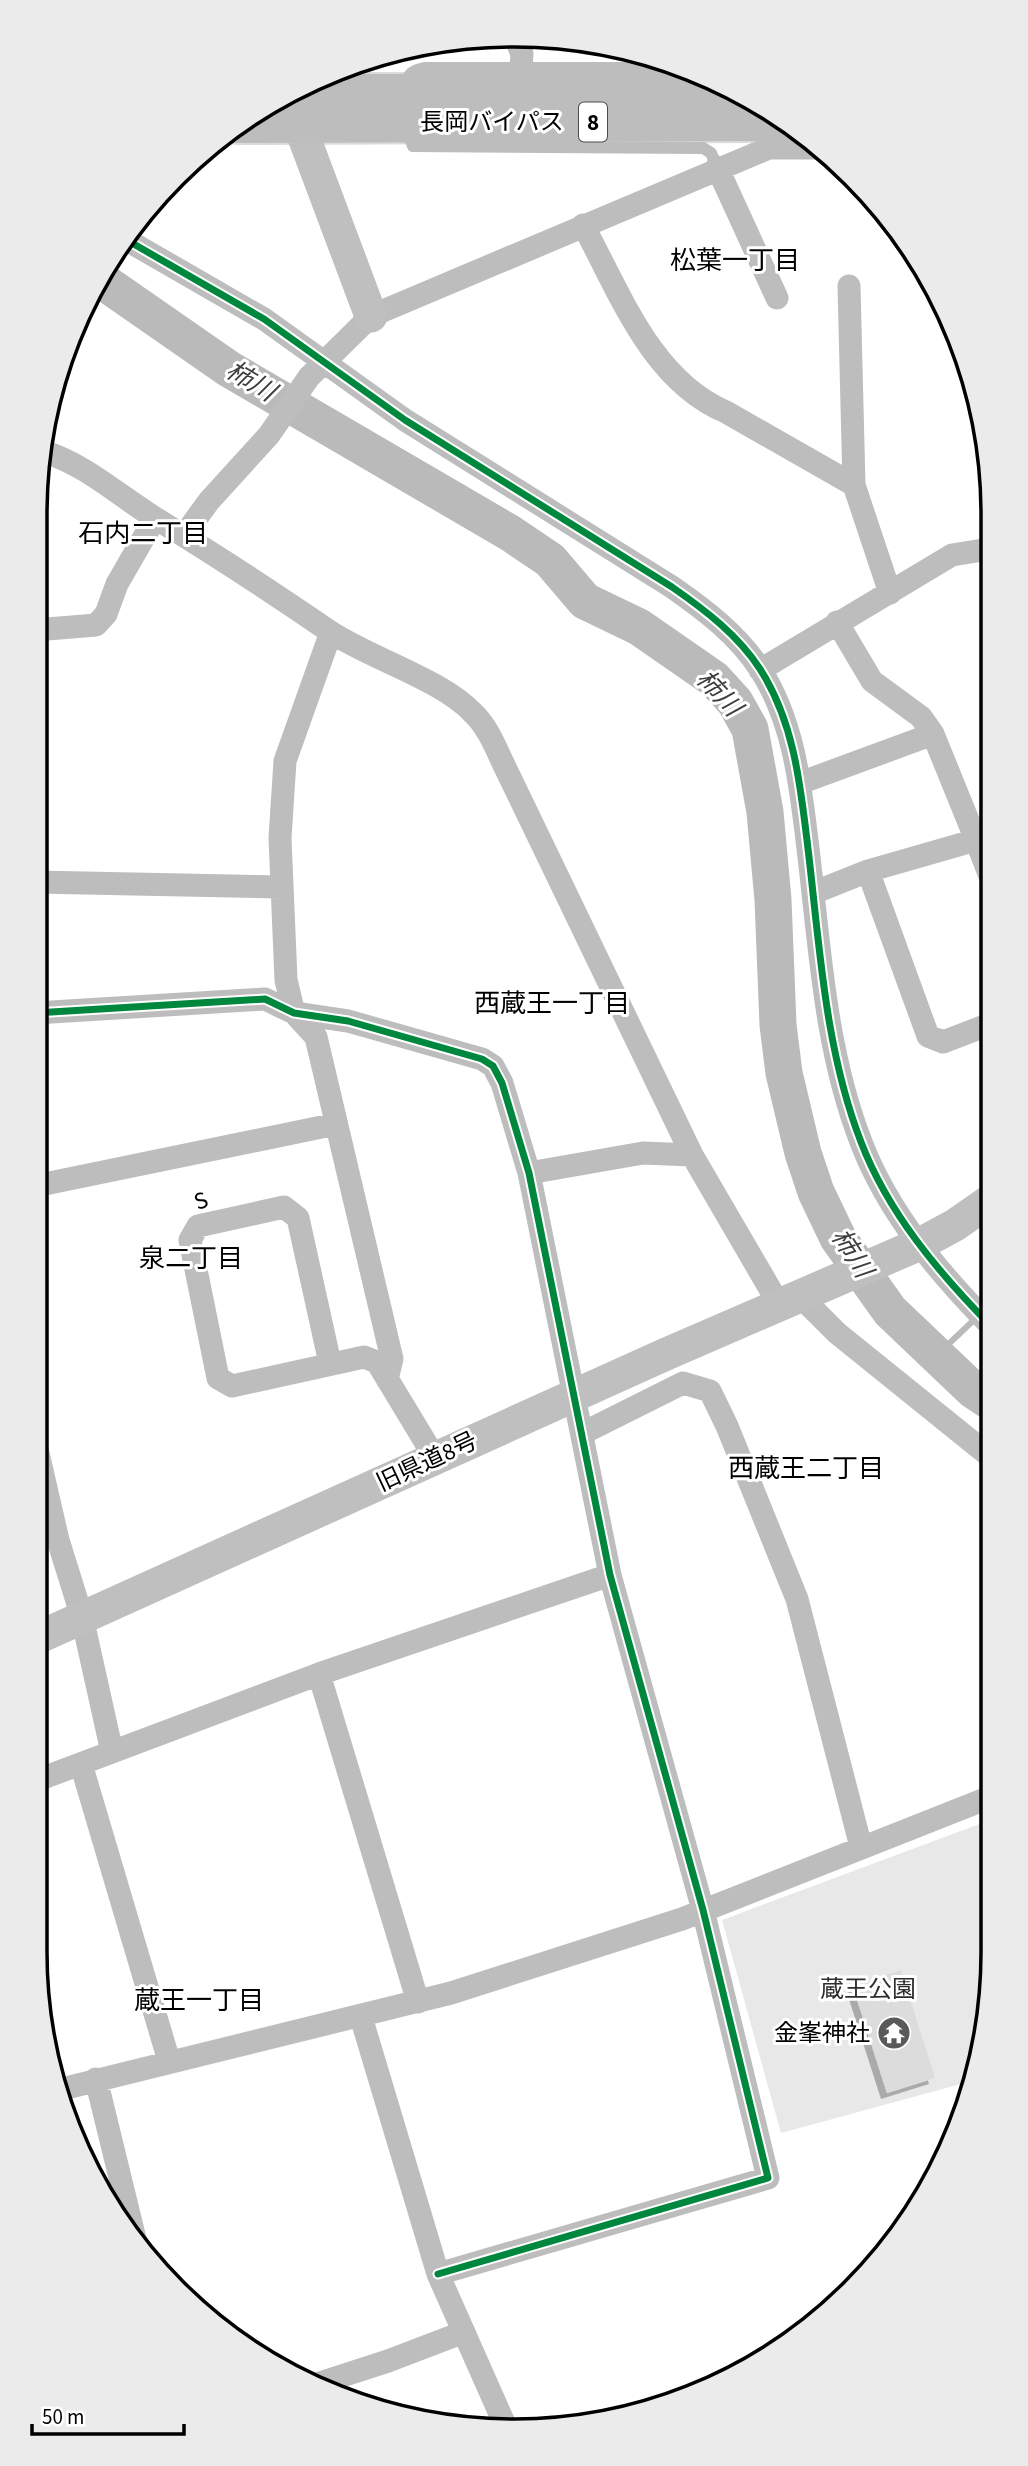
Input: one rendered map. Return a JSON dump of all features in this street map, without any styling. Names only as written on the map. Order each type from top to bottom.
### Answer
[{"type":"highway","name":"長岡バイパス","points":[[293,103],[750,112]]},
{"type":"street","points":[[519,47],[522,54],[521,68]]},
{"type":"street","points":[[291,104],[371,316]]},
{"type":"street","points":[[185,534],[209,501],[268,435],[317,370],[371,316],[717,167],[769,148],[803,148]]},
{"type":"street","points":[[717,167],[777,298]]},
{"type":"street","points":[[583,225],[650,348],[687,390],[703,402],[726,412],[853,485]]},
{"type":"street","points":[[134,244],[264,320],[317,370],[405,420],[705,610],[742,646],[760,670],[779,707],[792,744],[800,783],[824,989],[850,1112],[870,1166],[913,1247],[981,1316]]},
{"type":"street","points":[[849,286],[853,485],[890,593]]},
{"type":"street","points":[[51,455],[86,470],[331,632],[448,694],[473,712],[484,727],[692,1155],[801,1298],[837,1333],[981,1439]]},
{"type":"street","points":[[47,629],[96,625],[106,614],[117,584],[155,518]]},
{"type":"street","points":[[760,670],[951,555],[981,551]]},
{"type":"street","points":[[837,622],[872,681],[922,717],[933,734],[981,853]]},
{"type":"street","points":[[331,632],[285,761],[281,887],[286,980],[294,1013],[316,1037],[392,1359],[387,1379]]},
{"type":"street","points":[[800,783],[933,734]]},
{"type":"street","points":[[813,893],[868,871],[976,840]]},
{"type":"street","points":[[868,871],[929,1036],[943,1042],[981,1027]]},
{"type":"street","points":[[47,882],[281,887]]},
{"type":"street","points":[[47,1012],[265,999],[294,1013],[348,1021],[469,1054],[493,1066],[506,1093],[529,1173],[611,1575],[703,1910],[768,2178],[438,2274]]},
{"type":"street","points":[[47,1184],[336,1124]]},
{"type":"street","points":[[529,1173],[643,1153],[692,1155]]},
{"type":"street","points":[[913,1247],[955,1225],[981,1207]]},
{"type":"street","name":"S","points":[[330,1363],[298,1218],[284,1208],[198,1226],[190,1240],[218,1378],[232,1386],[364,1357],[377,1362],[435,1458]]},
{"type":"street","name":"旧県道8号","points":[[47,1633],[574,1395],[913,1247]]},
{"type":"street","points":[[583,1433],[683,1383],[710,1391],[727,1426],[797,1599],[861,1847]]},
{"type":"street","points":[[47,1492],[58,1540],[82,1617],[112,1752]]},
{"type":"street","points":[[47,1777],[319,1674],[611,1575]]},
{"type":"street","points":[[319,1674],[418,2002]]},
{"type":"street","points":[[81,1764],[168,2049],[169,2061]]},
{"type":"street","points":[[67,2087],[418,2002],[682,1919],[981,1801]]},
{"type":"street","points":[[361,2017],[438,2274],[502,2419]]},
{"type":"street","points":[[96,2079],[129,2216]]},
{"type":"street","points":[[329,2380],[464,2332]]},
{"type":"lane","points":[[651,68],[413,70],[407,76],[405,107],[408,138],[413,146],[703,148],[711,153],[717,167]]},
{"type":"green space","name":"蔵王公園","points":[[981,1823],[980,1983],[972,2043],[962,2084],[781,2133],[722,1920]]},
{"type":"building","name":"金峯神社","points":[[901,1970],[935,2078],[887,2093],[853,1987]]},
{"type":"waterway","name":"柿川","points":[[108,285],[229,369],[510,533],[550,560],[585,601],[639,627],[714,679],[735,702],[750,729],[765,812],[773,900],[778,1025],[784,1073],[803,1153],[816,1192],[838,1238],[890,1311],[981,1395]]},
{"type":"waterway","points":[[937,1355],[976,1318]]},
{"type":"cycle path","points":[[134,244],[264,319],[405,420],[672,587],[720,624],[742,645],[772,690],[782,713],[795,760],[832,1037],[849,1108],[861,1142],[872,1168],[900,1217],[934,1263],[981,1315]]},
{"type":"cycle path","points":[[47,1012],[265,999],[294,1013],[348,1021],[482,1059],[493,1066],[502,1083],[529,1173],[610,1575],[703,1910],[768,2178],[438,2274]]},
{"type":"place","name":"金峯神社","points":[[894,2033]]},
{"type":"district","name":"松葉一丁目","points":[[735,260]]},
{"type":"district","name":"石内二丁目","points":[[143,533]]},
{"type":"district","name":"西蔵王一丁目","points":[[552,1003]]},
{"type":"district","name":"泉二丁目","points":[[191,1258]]},
{"type":"district","name":"西蔵王二丁目","points":[[806,1468]]},
{"type":"district","name":"蔵王一丁目","points":[[199,2000]]}]
